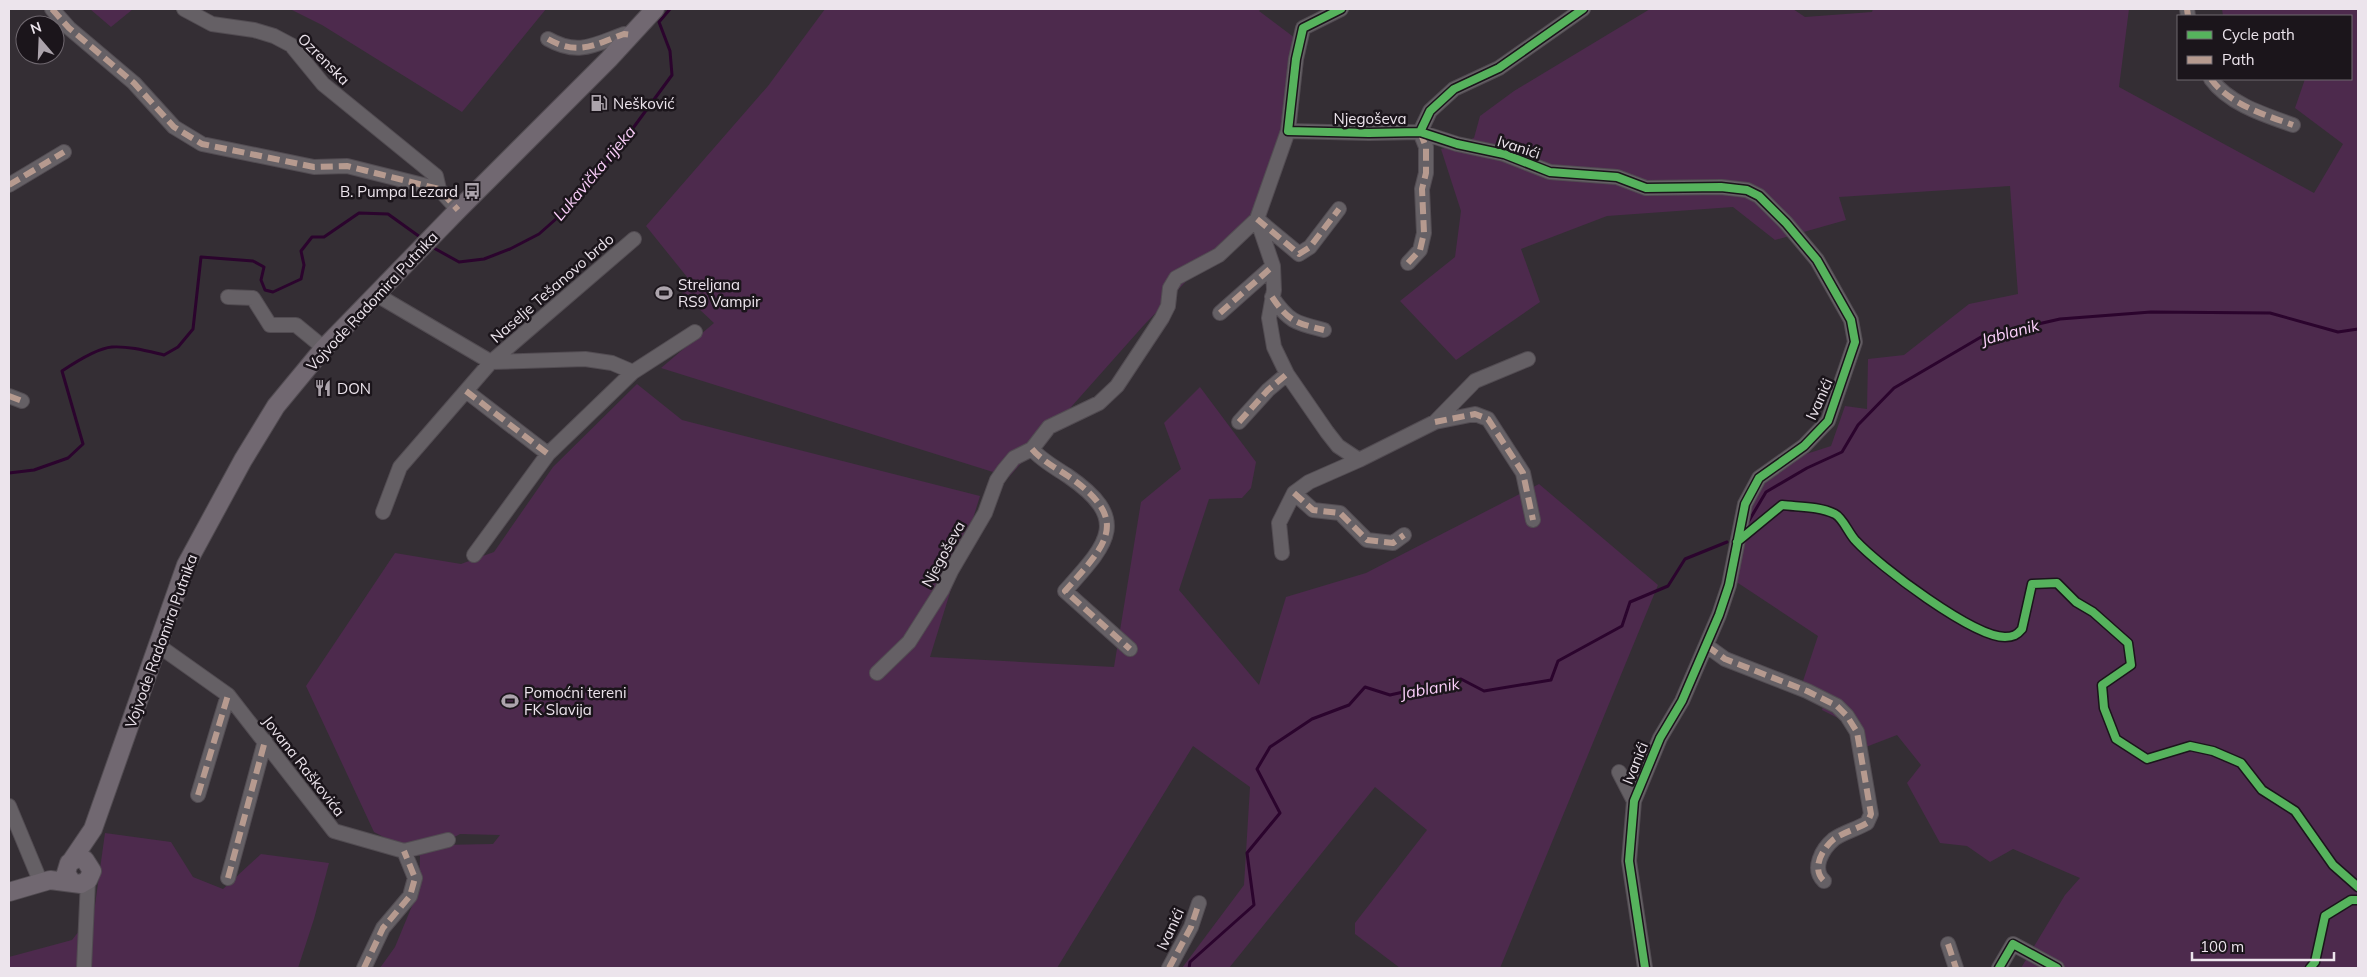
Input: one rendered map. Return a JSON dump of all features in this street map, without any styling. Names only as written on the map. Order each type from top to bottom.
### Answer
[{"type":"main road","name":"Vojvode Radomira Putnika","points":[[9,892],[77,873],[186,566],[243,460],[276,406],[324,348],[632,35],[655,9]]},
{"type":"street","points":[[52,9],[69,28],[134,83],[174,127],[202,144],[314,167],[346,166],[440,189],[458,210]]},
{"type":"street","name":"Ozrenska","points":[[184,9],[212,24],[254,30],[274,36],[291,45],[323,84],[436,176],[440,189]]},
{"type":"street","name":"Njegoševa","points":[[877,673],[909,642],[942,590],[985,513],[997,480],[1014,458],[1032,449],[1049,427],[1099,403],[1117,386],[1162,318],[1168,306],[1170,288],[1176,278],[1219,255],[1257,219],[1288,131],[1296,59],[1303,28],[1341,9]]},
{"type":"street","name":"Njegoševa","points":[[1288,131],[1420,132],[1430,111],[1454,89],[1499,68],[1583,9]]},
{"type":"street","points":[[548,38],[563,48],[581,49],[624,34],[632,35]]},
{"type":"street","points":[[2211,80],[2216,87],[2262,115],[2293,125]]},
{"type":"street","points":[[1408,263],[1420,250],[1424,233],[1422,189],[1426,173],[1426,147],[1420,132]]},
{"type":"street","name":"Ivanići","points":[[1420,132],[1457,144],[1504,154],[1550,172],[1618,176],[1646,188],[1721,187],[1747,190],[1759,196],[1817,260],[1851,320],[1854,342],[1828,421],[1804,446],[1758,478],[1745,504],[1729,585],[1707,646],[1682,701],[1660,738],[1634,801],[1629,861],[1645,968]]},
{"type":"street","points":[[9,185],[64,152]]},
{"type":"street","points":[[1257,219],[1299,254],[1310,247],[1339,210]]},
{"type":"street","points":[[1257,219],[1273,266],[1269,318],[1274,347],[1287,374],[1338,446],[1359,460]]},
{"type":"street","name":"Naselje Tešanovo brdo","points":[[383,512],[400,467],[491,362],[634,239]]},
{"type":"street","points":[[1220,312],[1273,266]]},
{"type":"street","name":"Naselje Tešanovo brdo","points":[[377,295],[491,362],[585,359],[612,363],[633,372]]},
{"type":"street","points":[[228,297],[253,298],[270,325],[296,325],[324,348]]},
{"type":"street","points":[[1272,297],[1284,314],[1292,320],[1324,330]]},
{"type":"street","points":[[474,555],[548,454],[633,372],[695,332]]},
{"type":"street","points":[[1435,422],[1476,381],[1528,359]]},
{"type":"street","points":[[1239,422],[1268,390],[1287,374]]},
{"type":"street","points":[[466,392],[548,454]]},
{"type":"street","points":[[1282,552],[1279,523],[1294,493],[1309,482],[1359,460],[1435,422],[1475,414],[1488,419],[1523,473],[1533,520]]},
{"type":"street","points":[[1032,449],[1087,489],[1100,504],[1108,519],[1107,530],[1098,554],[1065,591],[1130,649]]},
{"type":"street","points":[[1294,493],[1313,510],[1340,513],[1367,540],[1392,543],[1404,535]]},
{"type":"street","name":"Jovana Raškovića","points":[[159,646],[228,694],[334,831],[404,851],[448,840]]},
{"type":"street","points":[[1707,646],[1725,659],[1782,680],[1837,706],[1847,716],[1857,732],[1871,802],[1871,814],[1867,823],[1834,840],[1825,850],[1817,866],[1820,877],[1824,881]]},
{"type":"street","points":[[198,795],[228,694]]},
{"type":"street","points":[[228,878],[265,741]]},
{"type":"street","points":[[1619,772],[1634,801]]},
{"type":"street","points":[[9,806],[46,881]]},
{"type":"street","points":[[364,968],[383,928],[410,896],[415,878],[404,851]]},
{"type":"street","points":[[77,873],[86,917],[84,968]]},
{"type":"street","name":"Ivanići","points":[[1169,968],[1191,927],[1199,903]]},
{"type":"street","points":[[1948,944],[1956,968]]},
{"type":"street","points":[[1999,968],[2014,944],[2057,968]]},
{"type":"shaded area","points":[[90,9],[133,9],[111,27]]},
{"type":"shaded area","points":[[290,9],[546,9],[462,112],[322,25]]},
{"type":"shaded area","points":[[825,9],[1261,9],[1259,11],[1295,38],[1284,129],[1255,210],[1144,325],[1009,477],[661,368],[714,323],[682,293],[687,277],[646,226],[768,86]]},
{"type":"shaded area","points":[[1650,9],[1793,9],[1805,17],[1872,12],[1873,9],[2129,9],[2119,87],[2314,193],[2343,144],[2295,108],[2305,80],[2352,80],[2352,15],[2223,15],[2222,9],[2358,9],[2358,968],[2021,968],[2065,895],[2080,878],[2013,849],[1990,862],[1967,846],[1940,843],[1907,783],[1921,765],[1897,735],[1858,750],[1850,724],[1822,710],[1826,696],[1803,681],[1818,636],[1735,581],[1750,493],[1797,457],[1831,446],[1845,406],[1867,409],[1868,359],[1904,355],[1969,304],[2018,294],[2010,186],[1839,197],[1846,220],[1775,240],[1733,207],[1607,216],[1521,249],[1540,302],[1456,360],[1400,301],[1455,257],[1461,211],[1441,149],[1474,138],[1480,116],[1514,91]]},
{"type":"shaded area","points":[[637,384],[682,420],[980,496],[930,657],[1114,667],[1141,502],[1181,469],[1164,423],[1200,387],[1256,462],[1251,488],[1242,498],[1209,499],[1179,590],[1259,685],[1286,597],[1366,573],[1539,484],[1658,585],[1500,968],[1400,968],[1355,934],[1355,923],[1427,830],[1375,787],[1229,968],[1182,968],[1244,885],[1250,787],[1193,746],[1057,968],[380,968],[395,947],[419,889],[420,856],[374,832],[306,686],[395,553],[461,564],[494,552],[553,467]],"holes":[[[460,834],[500,835],[493,844],[440,845]]]},
{"type":"shaded area","points":[[105,833],[171,842],[193,877],[223,889],[261,854],[329,863],[298,968],[9,968],[9,957],[72,940],[94,912]]},
{"type":"waterway","name":"Lukavička rijeka","points":[[432,247],[459,262],[484,259],[510,249],[539,234],[565,211],[614,154],[672,75],[670,51],[659,22],[670,9]]},
{"type":"waterway","name":"Lukavička rijeka","points":[[9,473],[34,470],[68,458],[83,444],[62,371],[86,356],[106,348],[131,348],[164,355],[178,347],[193,329],[201,257],[253,261],[264,267],[261,280],[265,290],[273,292],[301,279],[304,265],[301,251],[312,237],[324,237],[359,213],[388,214],[420,237]]},
{"type":"waterway","name":"Jablanik","points":[[1747,524],[1766,492],[1807,468],[1842,452],[1858,425],[1894,388],[1981,337],[2060,319],[2151,312],[2270,313],[2338,332],[2358,329]]},
{"type":"waterway","name":"Jablanik","points":[[1189,968],[1190,962],[1254,905],[1247,853],[1280,813],[1257,769],[1270,747],[1312,719],[1349,705],[1365,687],[1390,695],[1461,679],[1484,691],[1551,680],[1558,661],[1622,626],[1630,602],[1668,586],[1685,559],[1727,542]]},
{"type":"marked path","points":[[52,9],[69,28],[134,83],[174,127],[202,144],[314,167],[347,166],[439,189],[458,210]]},
{"type":"marked path","points":[[2187,9],[2188,15]]},
{"type":"marked path","points":[[548,39],[568,47],[577,48],[595,45],[624,34],[632,35]]},
{"type":"marked path","points":[[2212,80],[2237,102],[2259,113],[2293,125]]},
{"type":"marked path","points":[[1408,263],[1420,250],[1424,233],[1422,189],[1426,173],[1426,147],[1420,132]]},
{"type":"marked path","points":[[9,185],[64,152]]},
{"type":"marked path","points":[[1257,219],[1299,254],[1310,247],[1339,209]]},
{"type":"marked path","points":[[1220,313],[1273,266]]},
{"type":"marked path","points":[[1272,297],[1289,317],[1300,323],[1324,330]]},
{"type":"marked path","points":[[1239,422],[1268,390],[1287,374]]},
{"type":"marked path","points":[[466,391],[548,454]]},
{"type":"marked path","points":[[9,396],[22,401]]},
{"type":"marked path","points":[[1435,422],[1475,414],[1488,419],[1523,473],[1533,520]]},
{"type":"marked path","points":[[1032,449],[1088,492],[1100,506],[1106,519],[1106,532],[1101,546],[1065,591],[1130,649]]},
{"type":"marked path","points":[[1294,493],[1313,510],[1340,513],[1367,540],[1393,543],[1404,535]]},
{"type":"marked path","points":[[1707,646],[1725,659],[1807,691],[1837,706],[1847,716],[1857,732],[1871,814],[1867,823],[1834,839],[1826,848],[1818,865],[1818,871],[1824,881]]},
{"type":"marked path","points":[[198,795],[228,695]]},
{"type":"marked path","points":[[228,878],[265,741]]},
{"type":"marked path","points":[[364,968],[383,928],[410,896],[415,878],[404,851]]},
{"type":"marked path","points":[[1169,968],[1191,927],[1199,903]]},
{"type":"marked path","points":[[1948,944],[1956,968]]},
{"type":"cycle path","points":[[1341,9],[1303,28],[1296,59],[1288,131],[1420,132],[1430,111],[1454,89],[1499,68],[1583,9]]},
{"type":"cycle path","points":[[1420,132],[1457,144],[1504,154],[1550,172],[1617,177],[1646,188],[1721,187],[1747,190],[1759,196],[1786,223],[1817,260],[1851,320],[1855,342],[1828,421],[1804,446],[1759,478],[1745,504],[1729,585],[1719,615],[1682,701],[1660,738],[1634,801],[1629,861],[1645,968]]},
{"type":"cycle path","points":[[1737,542],[1782,505],[1829,511],[1841,519],[1853,538],[1884,567],[1927,598],[1971,626],[1990,634],[2005,637],[2015,635],[2022,629],[2032,584],[2057,583],[2076,602],[2093,612],[2128,643],[2131,665],[2102,685],[2104,708],[2116,739],[2147,759],[2190,746],[2213,751],[2241,763],[2262,790],[2295,811],[2333,865],[2358,887]]},
{"type":"cycle path","points":[[2310,968],[2315,962],[2325,916],[2351,900],[2358,900]]},
{"type":"cycle path","points":[[1999,968],[2013,944],[2057,968]]},
{"type":"place","name":"Nešković","points":[[599,103]]},
{"type":"place","name":"B. Pumpa Lezard","points":[[472,191]]},
{"type":"place","name":"Streljana RS9 Vampir","points":[[664,293]]},
{"type":"place","name":"DON","points":[[323,388]]},
{"type":"place","name":"Pomoćni tereni FK Slavija","points":[[510,701]]}]
